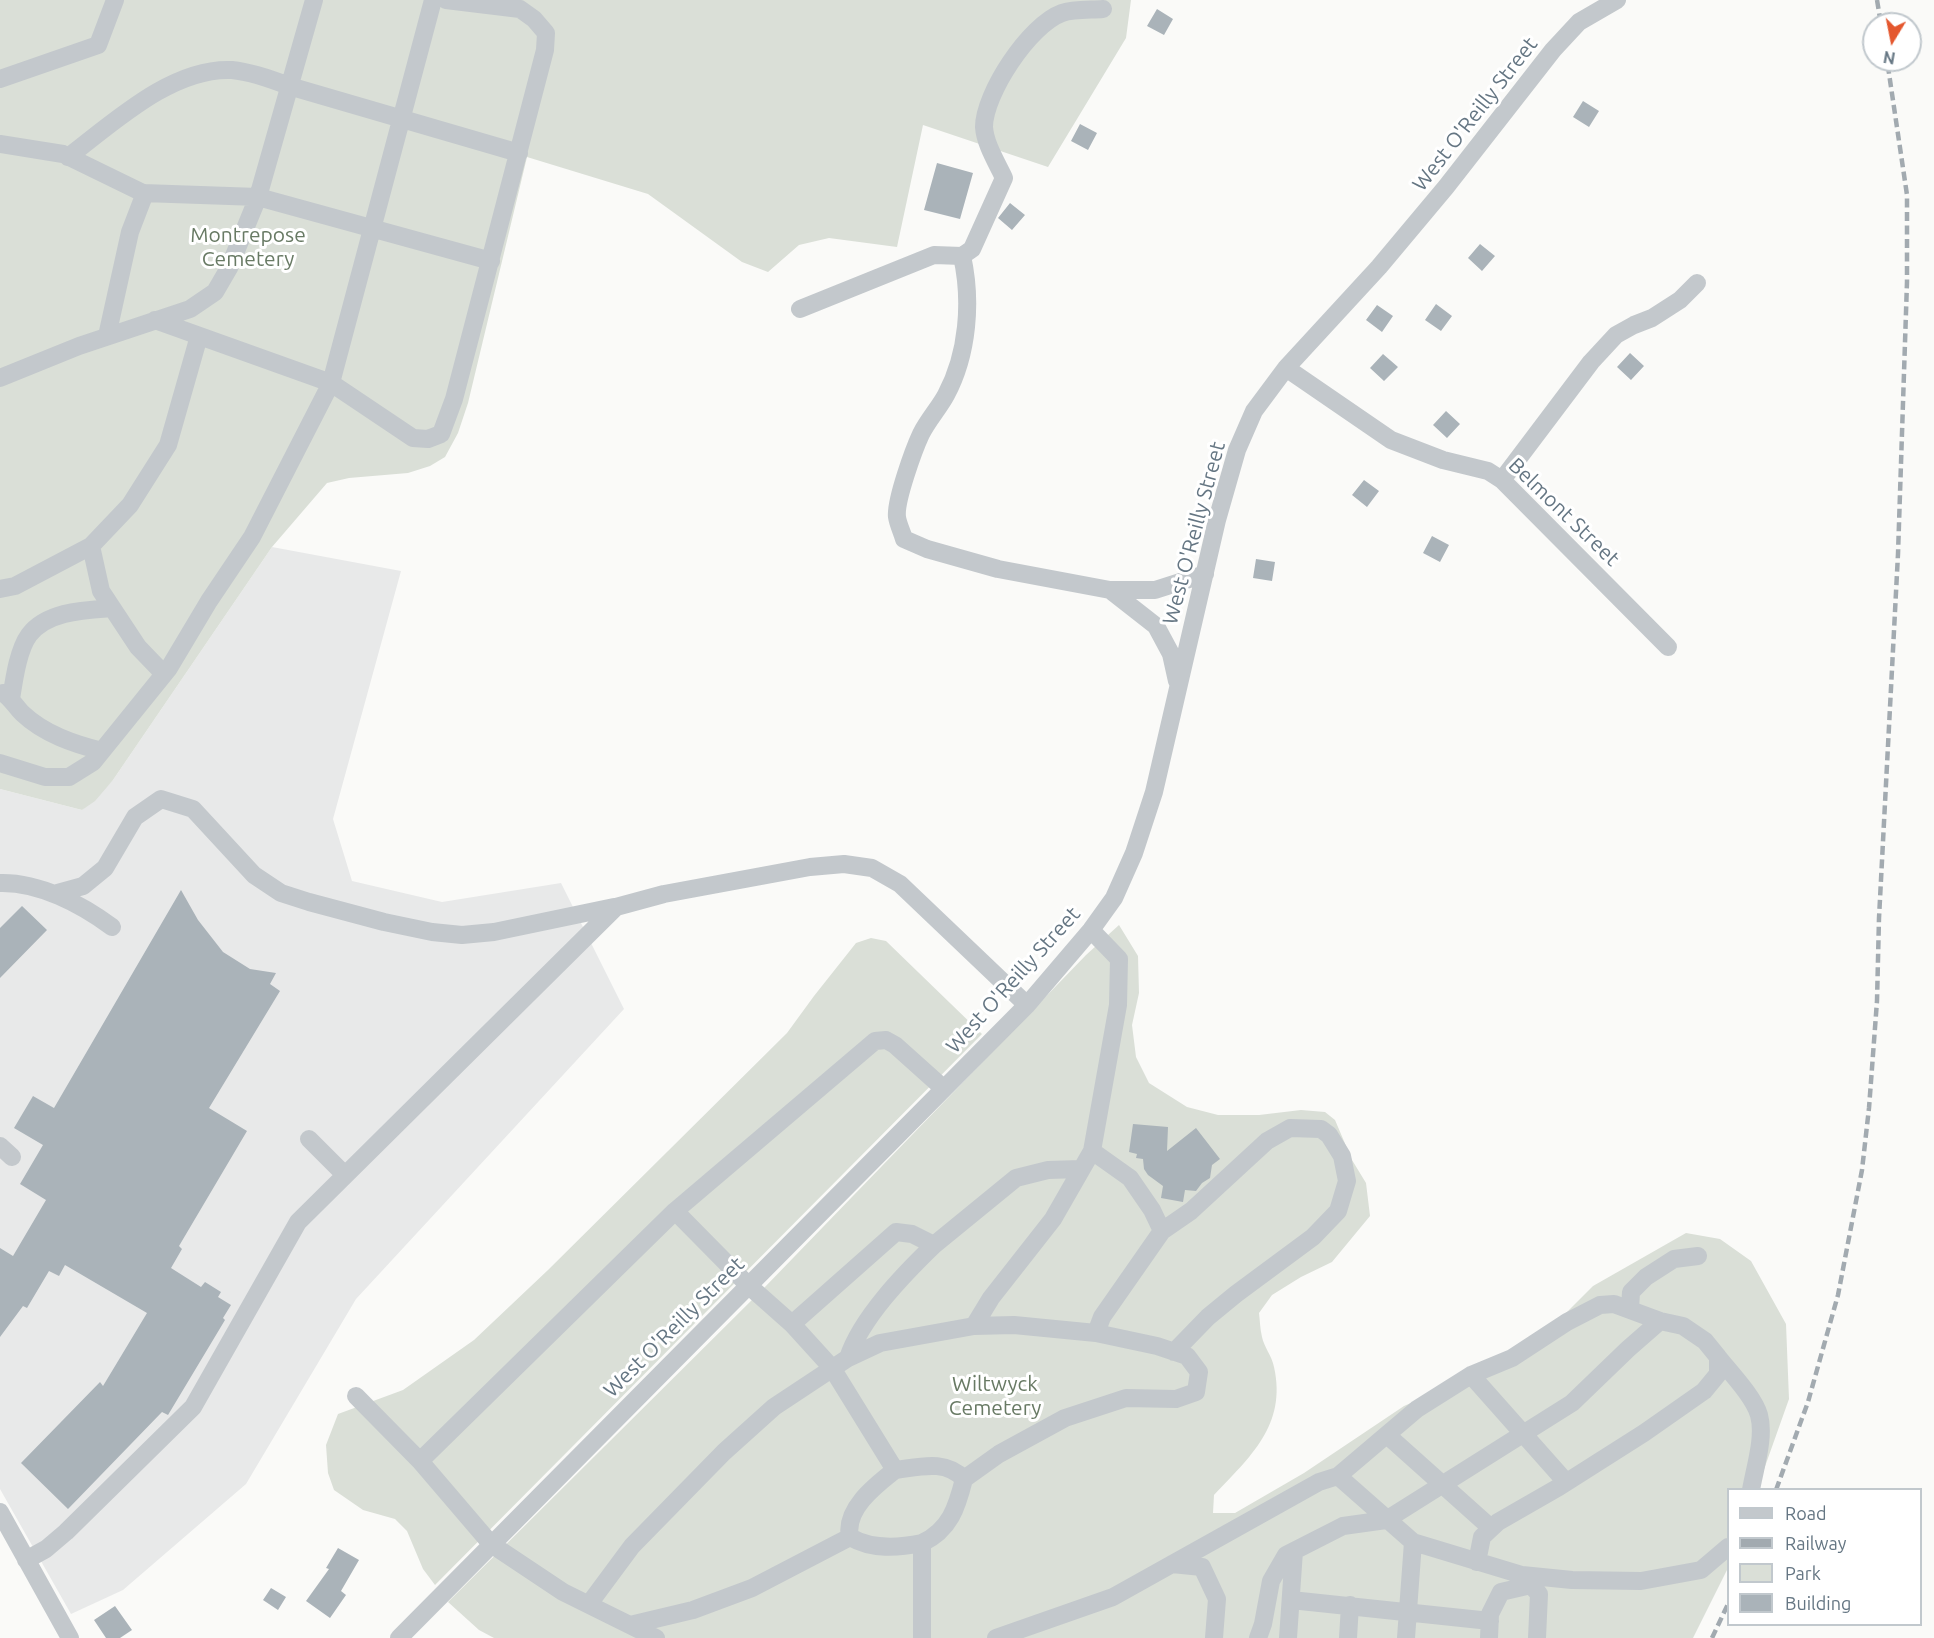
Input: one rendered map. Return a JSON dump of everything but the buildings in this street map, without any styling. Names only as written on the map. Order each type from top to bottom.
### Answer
[{"type":"street","points":[[0,79],[98,45],[115,0]]},
{"type":"street","points":[[0,378],[78,346],[190,309],[214,292],[229,268],[258,197],[314,0]]},
{"type":"street","points":[[0,763],[45,777],[69,777],[93,762],[164,674],[252,537],[331,383],[433,0]]},
{"type":"street","points":[[155,320],[331,383],[413,438],[428,439],[441,434],[454,399],[491,261],[545,50],[546,33],[534,19],[519,9],[446,0]]},
{"type":"street","name":"West O'Reilly Street","points":[[399,1638],[1027,1005],[1091,930],[1114,898],[1134,853],[1154,792],[1205,574],[1237,450],[1254,411],[1286,368],[1379,267],[1446,187],[1553,50],[1580,22],[1617,0]]},
{"type":"street","points":[[800,309],[934,255],[962,256],[972,249],[1004,178],[985,135],[984,125],[987,107],[995,87],[1028,39],[1045,24],[1062,13],[1103,9]]},
{"type":"street","points":[[68,156],[155,92],[190,76],[230,70],[261,75],[290,86],[519,153]]},
{"type":"street","points":[[0,144],[63,154],[145,193],[258,197],[491,261]]},
{"type":"street","points":[[107,336],[130,232],[145,193]]},
{"type":"street","points":[[962,256],[966,276],[967,325],[958,364],[946,395],[921,433],[901,492],[896,516],[904,539],[927,549],[998,569],[1110,590],[1155,591],[1205,574]]},
{"type":"street","points":[[1502,480],[1591,362],[1616,335],[1652,318],[1680,300],[1698,283]]},
{"type":"street","points":[[0,589],[15,586],[91,546],[130,505],[168,445],[199,336]]},
{"type":"street","name":"Belmont Street","points":[[1286,368],[1391,440],[1443,460],[1488,471],[1502,480],[1668,647]]},
{"type":"street","points":[[91,546],[101,591],[138,647],[164,674]]},
{"type":"street","points":[[1110,590],[1156,626],[1171,654],[1178,689]]},
{"type":"street","points":[[102,751],[73,744],[50,732],[23,713],[5,695],[29,635],[48,620],[75,610],[112,608]]},
{"type":"street","points":[[54,894],[83,886],[105,868],[135,817],[161,799],[193,809],[254,875],[281,892],[384,922],[432,932],[462,935],[494,932],[616,907],[664,894],[810,867],[844,864],[872,868],[900,884],[1027,1005]]},
{"type":"street","points":[[0,883],[15,883],[54,894],[88,911],[112,927]]},
{"type":"street","points":[[26,1560],[46,1549],[66,1532],[193,1407],[298,1222],[616,907]]},
{"type":"street","points":[[974,1326],[991,1298],[1053,1219],[1092,1151],[1118,1005],[1119,959],[1091,930]]},
{"type":"street","points":[[420,1461],[675,1211],[875,1041],[886,1040],[895,1045],[943,1088]]},
{"type":"street","points":[[1096,1334],[1102,1317],[1162,1231],[1191,1211],[1267,1141],[1290,1128],[1321,1129],[1329,1135],[1342,1156],[1347,1181],[1338,1211],[1313,1237],[1208,1317],[1174,1352]]},
{"type":"street","points":[[309,1139],[345,1174]]},
{"type":"street","points":[[1092,1151],[1130,1178],[1152,1210],[1162,1231]]},
{"type":"street","points":[[848,1358],[851,1346],[864,1324],[910,1268],[934,1245],[1016,1178],[1048,1170],[1081,1169]]},
{"type":"street","points":[[675,1211],[748,1285],[792,1324],[832,1368],[895,1470]]},
{"type":"street","points":[[792,1324],[896,1232],[912,1234],[934,1245]]},
{"type":"street","points":[[1630,1309],[1631,1292],[1646,1277],[1674,1259],[1698,1256]]},
{"type":"street","points":[[996,1638],[1113,1597],[1319,1482],[1338,1476],[1417,1409],[1471,1375],[1512,1358],[1568,1322],[1600,1305],[1614,1304],[1660,1321],[1683,1326],[1705,1341],[1745,1391],[1759,1414],[1760,1438],[1751,1488]]},
{"type":"street","points":[[1258,1638],[1271,1581],[1286,1555],[1343,1526],[1386,1520],[1572,1403],[1628,1348],[1660,1321]]},
{"type":"street","points":[[590,1604],[632,1546],[724,1452],[774,1407],[848,1358],[880,1343],[974,1326],[1014,1325],[1096,1334],[1174,1352],[1187,1356],[1199,1372],[1196,1392],[1176,1399],[1126,1398],[1065,1418],[999,1454],[964,1479],[959,1501],[949,1521],[935,1537],[901,1548],[860,1542],[850,1537]]},
{"type":"street","points":[[1477,1562],[1482,1538],[1498,1522],[1644,1433],[1704,1391],[1718,1374],[1718,1357]]},
{"type":"street","points":[[1471,1375],[1566,1482]]},
{"type":"street","points":[[356,1396],[420,1461],[491,1544],[562,1592],[656,1638]]},
{"type":"street","points":[[1388,1435],[1491,1528]]},
{"type":"street","points":[[850,1537],[848,1528],[858,1506],[875,1486],[895,1470],[942,1465],[956,1470],[964,1479]]},
{"type":"street","points":[[1338,1476],[1413,1542],[1527,1580],[1641,1581],[1701,1570],[1727,1548]]},
{"type":"street","points":[[0,1512],[70,1638]]},
{"type":"street","points":[[630,1625],[693,1610],[752,1588],[850,1537]]},
{"type":"street","points":[[1406,1638],[1413,1542]]},
{"type":"street","points":[[922,1543],[922,1638]]},
{"type":"street","points":[[1288,1638],[1294,1551]]},
{"type":"street","points":[[1172,1564],[1202,1567],[1217,1599],[1214,1638]]},
{"type":"street","points":[[1291,1600],[1408,1612],[1490,1629],[1491,1614],[1501,1592],[1527,1580]]},
{"type":"street","points":[[1527,1580],[1539,1594],[1537,1638]]},
{"type":"street","points":[[1348,1638],[1350,1605]]},
{"type":"shaded area","points":[[272,547],[401,571],[333,819],[352,881],[442,902],[561,883],[624,1009],[356,1299],[246,1484],[123,1590],[71,1614],[0,1489],[0,789],[82,810],[113,780]]},
{"type":"green space","name":"Montrepose Cemetery","points":[[0,0],[1131,0],[1126,38],[1048,167],[923,125],[897,247],[829,238],[799,245],[768,272],[742,262],[648,194],[527,157],[468,403],[458,433],[445,457],[430,466],[408,473],[349,478],[327,483],[272,547],[113,780],[95,801],[82,810],[0,789]]},
{"type":"green space","name":"Wiltwyck Cemetery","points":[[1119,925],[1138,956],[1139,993],[1132,1025],[1136,1057],[1149,1083],[1187,1107],[1218,1115],[1259,1115],[1301,1110],[1325,1112],[1335,1120],[1352,1160],[1366,1183],[1370,1216],[1332,1262],[1272,1295],[1259,1313],[1263,1341],[1274,1367],[1277,1388],[1275,1406],[1262,1439],[1214,1495],[1213,1513],[1235,1513],[1304,1473],[1404,1406],[1436,1392],[1551,1328],[1593,1286],[1686,1233],[1720,1239],[1751,1261],[1786,1324],[1789,1399],[1757,1488],[1727,1488],[1727,1570],[1693,1638],[494,1638],[479,1630],[448,1602],[764,1288],[1086,955]]},
{"type":"green space","points":[[871,938],[886,941],[982,1034],[435,1585],[423,1569],[407,1531],[395,1519],[363,1510],[334,1490],[328,1473],[326,1445],[338,1414],[403,1390],[474,1340],[548,1270],[787,1033],[856,943]]},
{"type":"railway","points":[[1877,0],[1879,12]]},
{"type":"railway","points":[[1777,1488],[1808,1402],[1838,1295],[1862,1170],[1869,1108],[1877,1001],[1879,918],[1898,554],[1907,282],[1907,195],[1889,72]]},
{"type":"railway","points":[[1712,1638],[1727,1606]]}]
